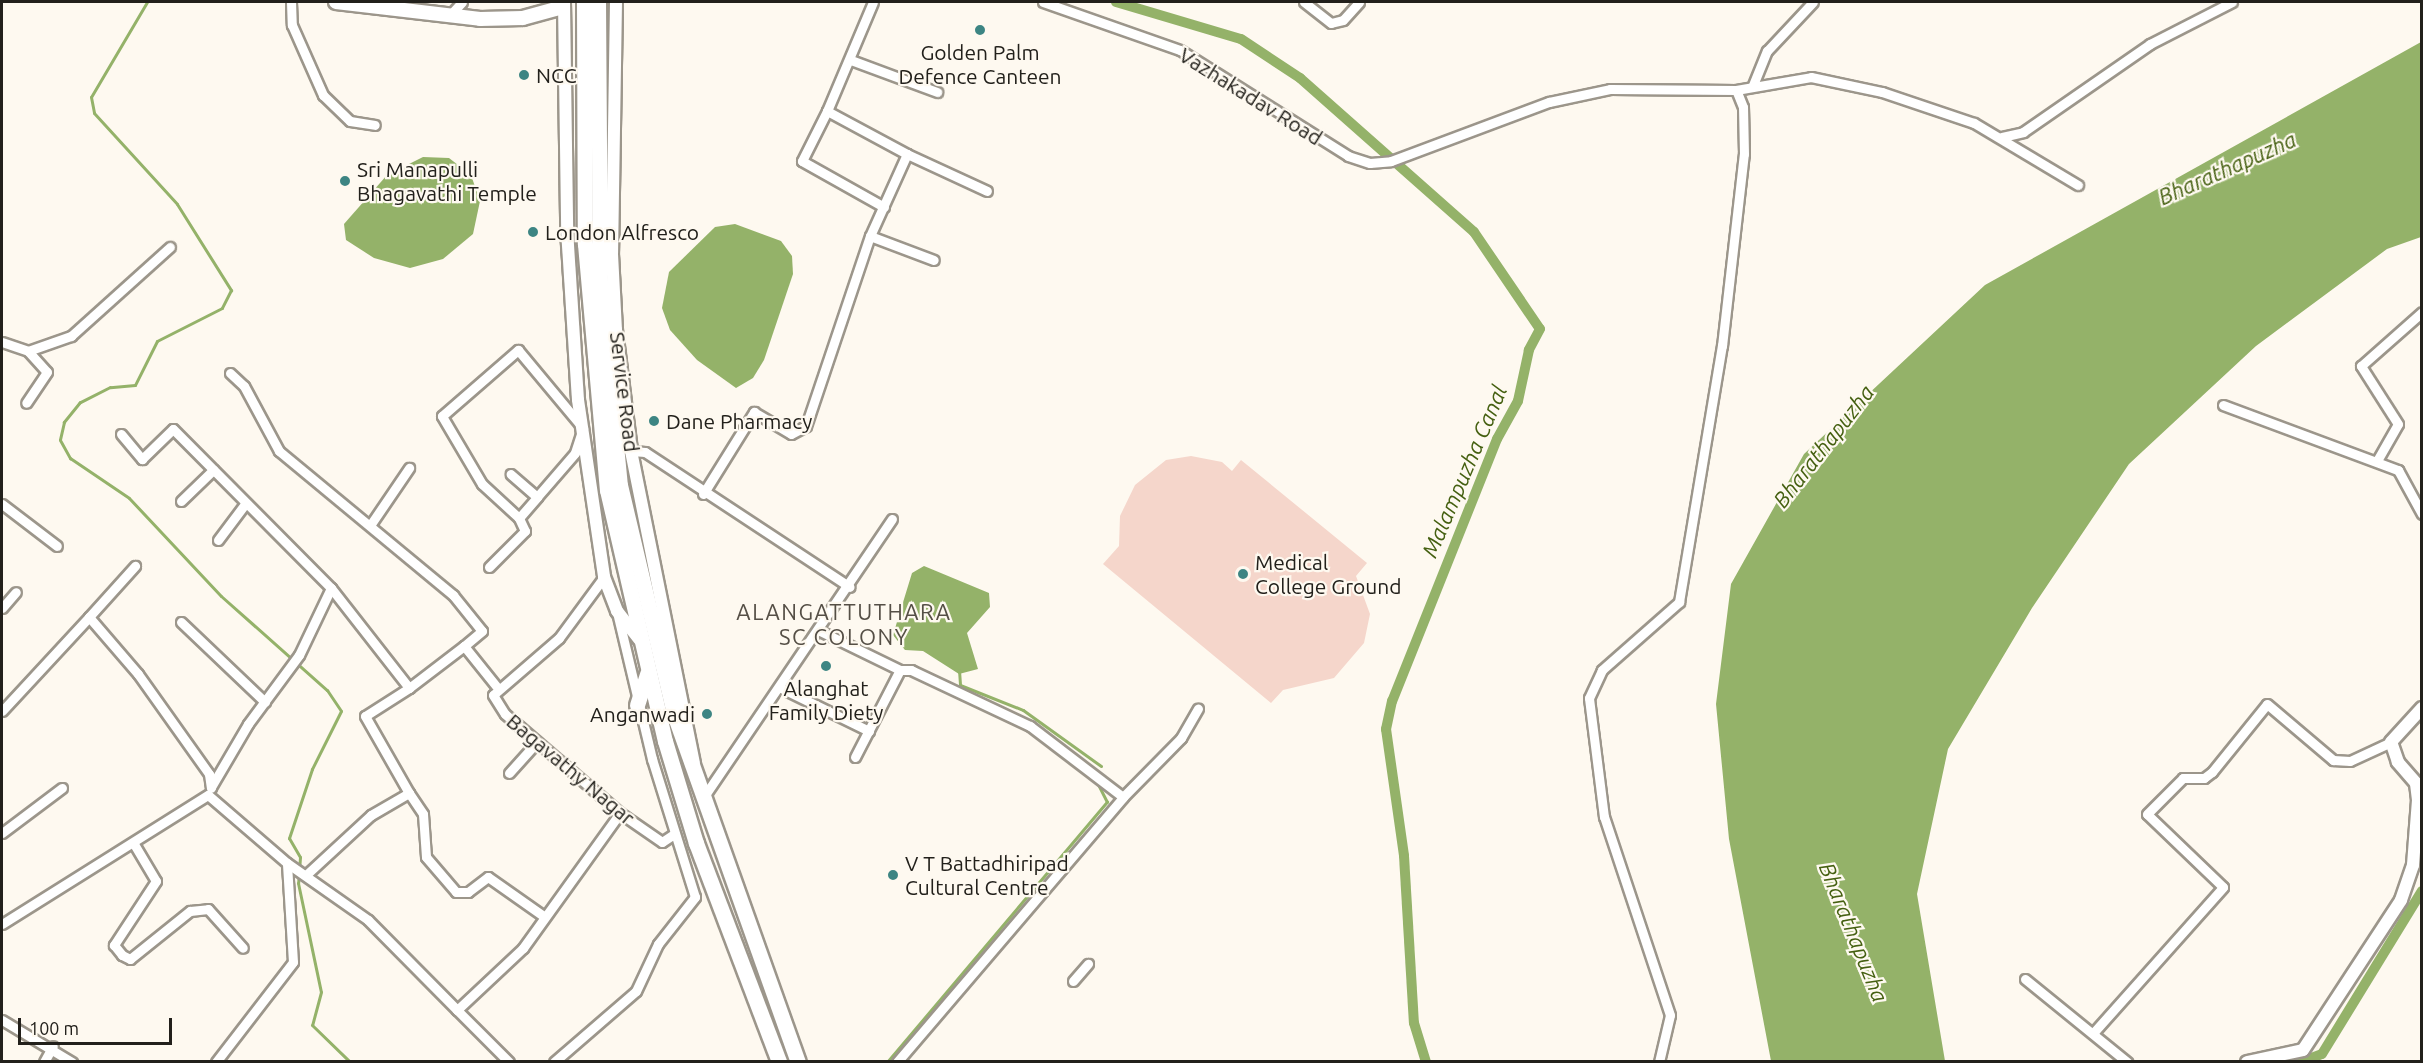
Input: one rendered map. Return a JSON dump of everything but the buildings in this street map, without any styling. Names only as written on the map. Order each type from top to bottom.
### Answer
[{"type":"highway","points":[[584,2],[589,315],[607,490],[647,674],[696,843],[779,1062]]},
{"type":"highway","points":[[598,2],[600,282],[620,485],[701,800],[798,1062]]},
{"type":"highway","points":[[638,705],[647,674]]},
{"type":"main road","points":[[336,2],[449,16],[523,18],[564,4]]},
{"type":"street","points":[[291,2],[292,25],[323,95],[350,121],[375,125]]},
{"type":"street","points":[[449,16],[462,2]]},
{"type":"street","name":"Service Road","points":[[616,2],[612,254],[631,452],[671,664],[694,748],[694,776]]},
{"type":"street","points":[[873,2],[851,60],[802,161],[884,207]]},
{"type":"street","name":"Vazhakadav Road","points":[[1043,2],[1180,50],[1348,156],[1370,163],[1390,161],[1549,102],[1610,89],[1736,90]]},
{"type":"street","points":[[1304,2],[1331,23],[1343,20],[1359,2]]},
{"type":"street","points":[[1753,85],[1767,51],[1813,2]]},
{"type":"street","points":[[2002,137],[2023,132],[2150,44],[2232,2]]},
{"type":"street","points":[[554,1062],[636,991],[658,944],[695,897],[674,834],[638,705],[616,611],[604,577],[583,428],[567,230],[564,4]]},
{"type":"street","points":[[851,60],[937,92]]},
{"type":"street","points":[[1659,1062],[1670,1015],[1604,818],[1589,698],[1602,670],[1679,602],[1722,346],[1743,165],[1743,107],[1736,90],[1753,85],[1811,77],[1882,92],[2002,137],[2078,185]]},
{"type":"street","points":[[827,111],[907,154],[987,191]]},
{"type":"street","points":[[703,494],[754,412],[791,434],[806,426],[870,236],[907,154]]},
{"type":"street","points":[[870,236],[934,260]]},
{"type":"street","points":[[28,351],[71,336],[170,247]]},
{"type":"street","points":[[2378,459],[2398,424],[2361,366],[2421,312]]},
{"type":"street","points":[[2,342],[28,351],[47,372],[26,403]]},
{"type":"street","points":[[489,567],[525,531],[519,518],[482,483],[442,416],[518,350],[583,428]]},
{"type":"street","points":[[230,373],[244,386],[279,452],[422,565],[482,631],[409,688],[365,716],[423,814],[426,857],[456,892],[468,892],[488,877],[542,915]]},
{"type":"street","points":[[2223,405],[2378,459],[2398,470],[2421,514]]},
{"type":"street","points":[[519,518],[575,453],[583,428]]},
{"type":"street","points":[[121,434],[142,459],[173,429],[331,588],[409,688]]},
{"type":"street","points":[[631,452],[645,452],[703,494],[850,587]]},
{"type":"street","points":[[371,524],[409,468]]},
{"type":"street","points":[[182,501],[213,470]]},
{"type":"street","points":[[511,474],[537,497]]},
{"type":"street","points":[[2,504],[57,546]]},
{"type":"street","points":[[218,540],[245,504]]},
{"type":"street","points":[[701,800],[850,587],[892,519]]},
{"type":"street","points":[[2,711],[135,566]]},
{"type":"street","name":"Bagavathy Nagar","points":[[604,577],[559,638],[528,668],[496,686],[498,707],[620,813],[662,842],[674,834]]},
{"type":"street","points":[[3,920],[134,844],[209,791],[265,702],[299,655],[331,588]]},
{"type":"street","points":[[2,608],[16,592]]},
{"type":"street","points":[[616,611],[639,639]]},
{"type":"street","points":[[89,617],[138,674],[209,774],[209,791],[298,869],[368,920],[509,1062]]},
{"type":"street","points":[[182,622],[265,702]]},
{"type":"street","points":[[820,630],[900,670],[1030,726],[1123,797]]},
{"type":"street","points":[[464,646],[496,686]]},
{"type":"street","points":[[855,757],[900,670]]},
{"type":"street","points":[[781,688],[869,731]]},
{"type":"street","points":[[2094,1032],[2223,887],[2147,814],[2183,778],[2204,778],[2212,772],[2267,704],[2333,760],[2350,761],[2391,742],[2421,708]]},
{"type":"street","points":[[897,1062],[1123,797],[1181,738],[1198,708]]},
{"type":"street","points":[[509,773],[536,742]]},
{"type":"street","points":[[2247,1062],[2303,1050],[2405,891],[2418,800],[2416,783],[2398,762],[2391,742]]},
{"type":"street","points":[[2,833],[62,788]]},
{"type":"street","points":[[298,869],[371,815],[409,793]]},
{"type":"street","points":[[457,1010],[523,948],[542,915],[620,813]]},
{"type":"street","points":[[134,844],[156,881],[114,945],[122,955],[130,959],[190,911],[208,909],[243,948]]},
{"type":"street","points":[[216,1062],[293,962],[298,869]]},
{"type":"street","points":[[1073,981],[1088,964]]},
{"type":"street","points":[[2025,979],[2094,1032],[2127,1062]]},
{"type":"street","points":[[2,1020],[53,1046],[72,1062]]},
{"type":"street","points":[[44,1062],[53,1046]]},
{"type":"shaded area","points":[[1191,456],[1222,462],[1232,471],[1241,460],[1367,563],[1356,576],[1370,614],[1364,643],[1334,678],[1283,690],[1271,703],[1103,564],[1119,546],[1120,516],[1135,485],[1166,460]]},
{"type":"water","name":"Bharathapuzha","points":[[2421,42],[2421,237],[2387,249],[2256,346],[2129,464],[2032,608],[1948,749],[1917,894],[1945,1061],[1771,1061],[1729,839],[1716,704],[1731,584],[1804,454],[1985,285]]},
{"type":"water","points":[[423,157],[449,158],[471,175],[480,201],[473,234],[443,259],[410,268],[374,258],[346,240],[344,224],[387,175]]},
{"type":"water","points":[[735,224],[781,241],[792,256],[793,274],[764,360],[753,378],[736,388],[697,360],[670,330],[662,308],[669,272],[715,227]]},
{"type":"water","points":[[924,566],[989,593],[990,607],[967,633],[978,669],[959,674],[923,651],[905,650],[893,635],[912,573]]},
{"type":"waterway","points":[[147,2],[91,97],[94,113],[177,204],[231,290],[222,308],[157,341],[135,385],[110,387],[80,402],[64,422],[60,440],[70,458],[129,498],[221,596],[327,690],[341,711],[312,769],[289,838],[300,857],[298,883],[321,992],[312,1025],[350,1062]]},
{"type":"waterway","name":"Malampuzha Canal","points":[[1116,2],[1241,39],[1300,78],[1474,232],[1540,329],[1529,350],[1518,401],[1497,439],[1392,701],[1386,729],[1404,856],[1414,1023],[1426,1062]]},
{"type":"waterway","points":[[959,670],[960,685],[1023,710],[1101,766]]},
{"type":"waterway","points":[[887,1062],[1107,802],[1097,782]]},
{"type":"waterway","points":[[2301,1062],[2322,1054],[2422,891]]},
{"type":"place","name":"Golden Palm Defence Canteen","points":[[980,30]]},
{"type":"place","name":"NCC","points":[[524,75]]},
{"type":"place","name":"Sri Manapulli Bhagavathi Temple","points":[[345,181]]},
{"type":"place","name":"London Alfresco","points":[[533,232]]},
{"type":"place","name":"Dane Pharmacy","points":[[654,421]]},
{"type":"place","name":"Medical College Ground","points":[[1243,574]]},
{"type":"place","name":"Alanghat Family Diety","points":[[826,666]]},
{"type":"place","name":"Anganwadi","points":[[707,714]]},
{"type":"place","name":"V T Battadhiripad Cultural Centre","points":[[893,875]]},
{"type":"district","name":"ALANGATTUTHARA SC COLONY","points":[[844,624]]}]
